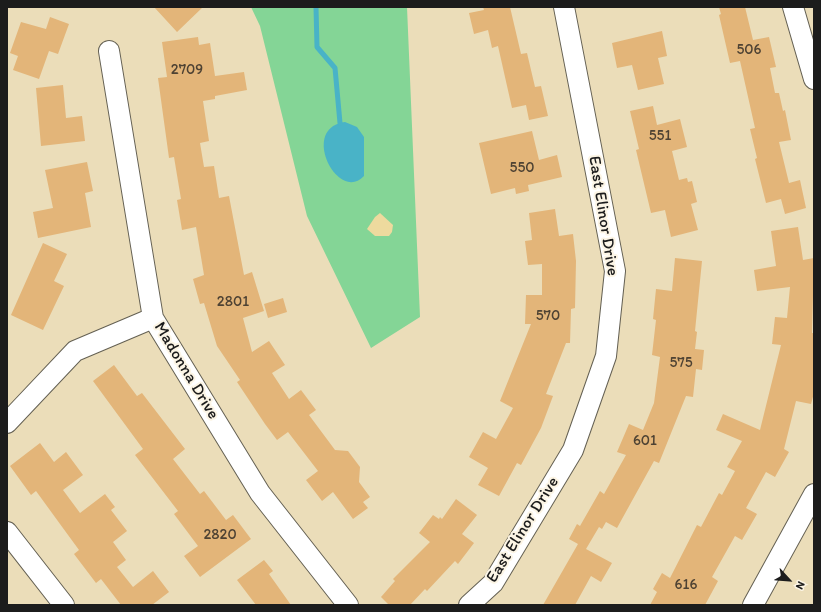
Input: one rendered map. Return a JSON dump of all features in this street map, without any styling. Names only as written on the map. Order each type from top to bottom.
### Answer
[{"type":"street","name":"East Elinor Drive","points":[[469,605],[493,583],[573,450],[606,356],[615,271],[564,7]]},
{"type":"street","points":[[793,7],[814,79]]},
{"type":"street","name":"Madonna Drive","points":[[109,51],[153,318],[260,493],[348,605]]},
{"type":"street","points":[[7,423],[75,351],[153,318]]},
{"type":"street","points":[[754,605],[814,494]]},
{"type":"street","points":[[7,532],[64,605]]},
{"type":"green space","points":[[251,7],[407,7],[420,317],[371,348],[307,216],[260,26]]},
{"type":"sand","points":[[380,213],[393,225],[392,232],[389,236],[375,236],[367,229],[375,217]]},
{"type":"water","points":[[345,122],[357,127],[364,137],[364,176],[354,182],[344,180],[334,173],[328,162],[324,149],[325,137],[332,127]]},
{"type":"building","points":[[154,7],[203,7],[177,32]]},
{"type":"building","points":[[483,7],[510,7],[521,54],[527,53],[535,87],[541,86],[548,116],[529,120],[526,105],[512,108],[498,46],[492,48],[488,30],[474,34],[469,13],[484,10]]},
{"type":"building","points":[[719,7],[745,7],[753,40],[769,37],[776,67],[770,68],[775,93],[779,93],[783,111],[785,110],[791,140],[779,142],[789,183],[800,180],[806,208],[785,214],[781,199],[766,203],[755,159],[757,158],[750,129],[755,128],[740,61],[730,63],[719,15],[721,14]]},
{"type":"building","points":[[50,17],[69,24],[58,54],[49,51],[39,79],[13,70],[18,56],[10,53],[21,22],[46,29]]},
{"type":"building","points":[[662,31],[667,56],[658,58],[664,84],[638,90],[632,65],[617,68],[612,43]]},
{"type":"building","points":[[198,37],[199,45],[210,43],[215,76],[244,72],[247,90],[215,96],[215,99],[203,101],[209,141],[200,143],[204,167],[214,166],[219,198],[229,196],[244,275],[252,272],[264,311],[243,318],[252,352],[269,341],[285,365],[272,373],[289,399],[301,390],[316,410],[309,415],[335,450],[348,451],[360,467],[359,482],[370,497],[363,502],[368,508],[353,519],[333,492],[322,501],[306,480],[318,471],[288,432],[277,440],[265,424],[237,382],[240,380],[217,346],[204,303],[200,304],[193,279],[204,275],[196,227],[182,230],[177,200],[181,199],[174,157],[169,158],[158,78],[167,77],[162,42]]},
{"type":"building","points":[[63,85],[66,118],[82,116],[85,141],[41,146],[36,88]]},
{"type":"building","points":[[653,106],[657,125],[680,119],[687,147],[672,151],[679,180],[687,178],[688,182],[692,181],[697,202],[691,204],[698,230],[671,237],[665,210],[651,213],[636,150],[639,149],[630,111]]},
{"type":"building","points":[[532,131],[539,160],[557,155],[562,177],[528,185],[529,191],[516,194],[515,188],[491,194],[479,143]]},
{"type":"building","points":[[87,162],[93,191],[85,193],[91,227],[38,238],[33,212],[53,208],[45,170]]},
{"type":"building","points":[[555,209],[559,236],[573,234],[576,261],[575,308],[571,309],[570,343],[566,343],[546,394],[553,396],[541,428],[521,465],[517,463],[499,496],[478,485],[488,468],[469,457],[483,432],[496,439],[513,408],[500,401],[531,324],[525,324],[526,295],[542,295],[542,264],[528,265],[525,241],[532,240],[529,213]]},
{"type":"building","points":[[798,227],[803,260],[814,258],[812,333],[814,333],[814,393],[811,404],[796,401],[784,449],[789,452],[775,477],[766,472],[746,508],[757,514],[742,540],[735,536],[712,577],[718,581],[705,605],[650,605],[657,592],[653,589],[662,573],[670,578],[697,525],[701,527],[719,493],[722,495],[735,471],[727,467],[742,441],[716,430],[723,414],[760,430],[781,345],[772,344],[775,317],[787,318],[790,287],[757,291],[754,270],[776,266],[771,231]]},
{"type":"building","points":[[43,243],[67,254],[54,281],[64,286],[43,330],[11,315]]},
{"type":"building","points":[[675,258],[702,261],[695,331],[697,332],[695,349],[704,350],[702,370],[696,369],[693,397],[686,396],[659,463],[654,461],[617,528],[606,522],[602,529],[599,527],[586,549],[612,563],[601,582],[591,576],[575,605],[543,605],[578,544],[569,539],[577,524],[580,526],[600,491],[604,494],[626,455],[617,452],[629,424],[643,430],[654,403],[660,357],[652,355],[656,320],[653,319],[656,289],[672,291]]},
{"type":"building","points":[[283,298],[287,312],[268,318],[264,304]]},
{"type":"building","points":[[114,365],[137,396],[142,393],[185,449],[173,459],[200,494],[204,491],[226,520],[233,515],[251,539],[200,577],[184,556],[198,546],[174,514],[178,511],[135,455],[143,449],[93,381]]},
{"type":"building","points":[[40,443],[54,462],[66,452],[83,475],[63,490],[80,513],[105,494],[115,507],[111,510],[127,531],[113,542],[126,560],[117,567],[133,587],[153,571],[169,592],[152,605],[121,605],[101,579],[96,583],[74,554],[79,550],[36,491],[31,495],[10,466]]},
{"type":"building","points":[[456,499],[477,515],[462,534],[474,543],[458,564],[455,561],[427,591],[425,589],[410,605],[389,605],[381,597],[395,581],[393,579],[430,542],[419,533],[433,515],[439,519],[440,517],[442,519]]},
{"type":"building","points":[[264,560],[273,571],[269,574],[291,605],[256,605],[237,580]]},
{"type":"waterway","points":[[316,7],[317,47],[335,68],[340,123]]}]
